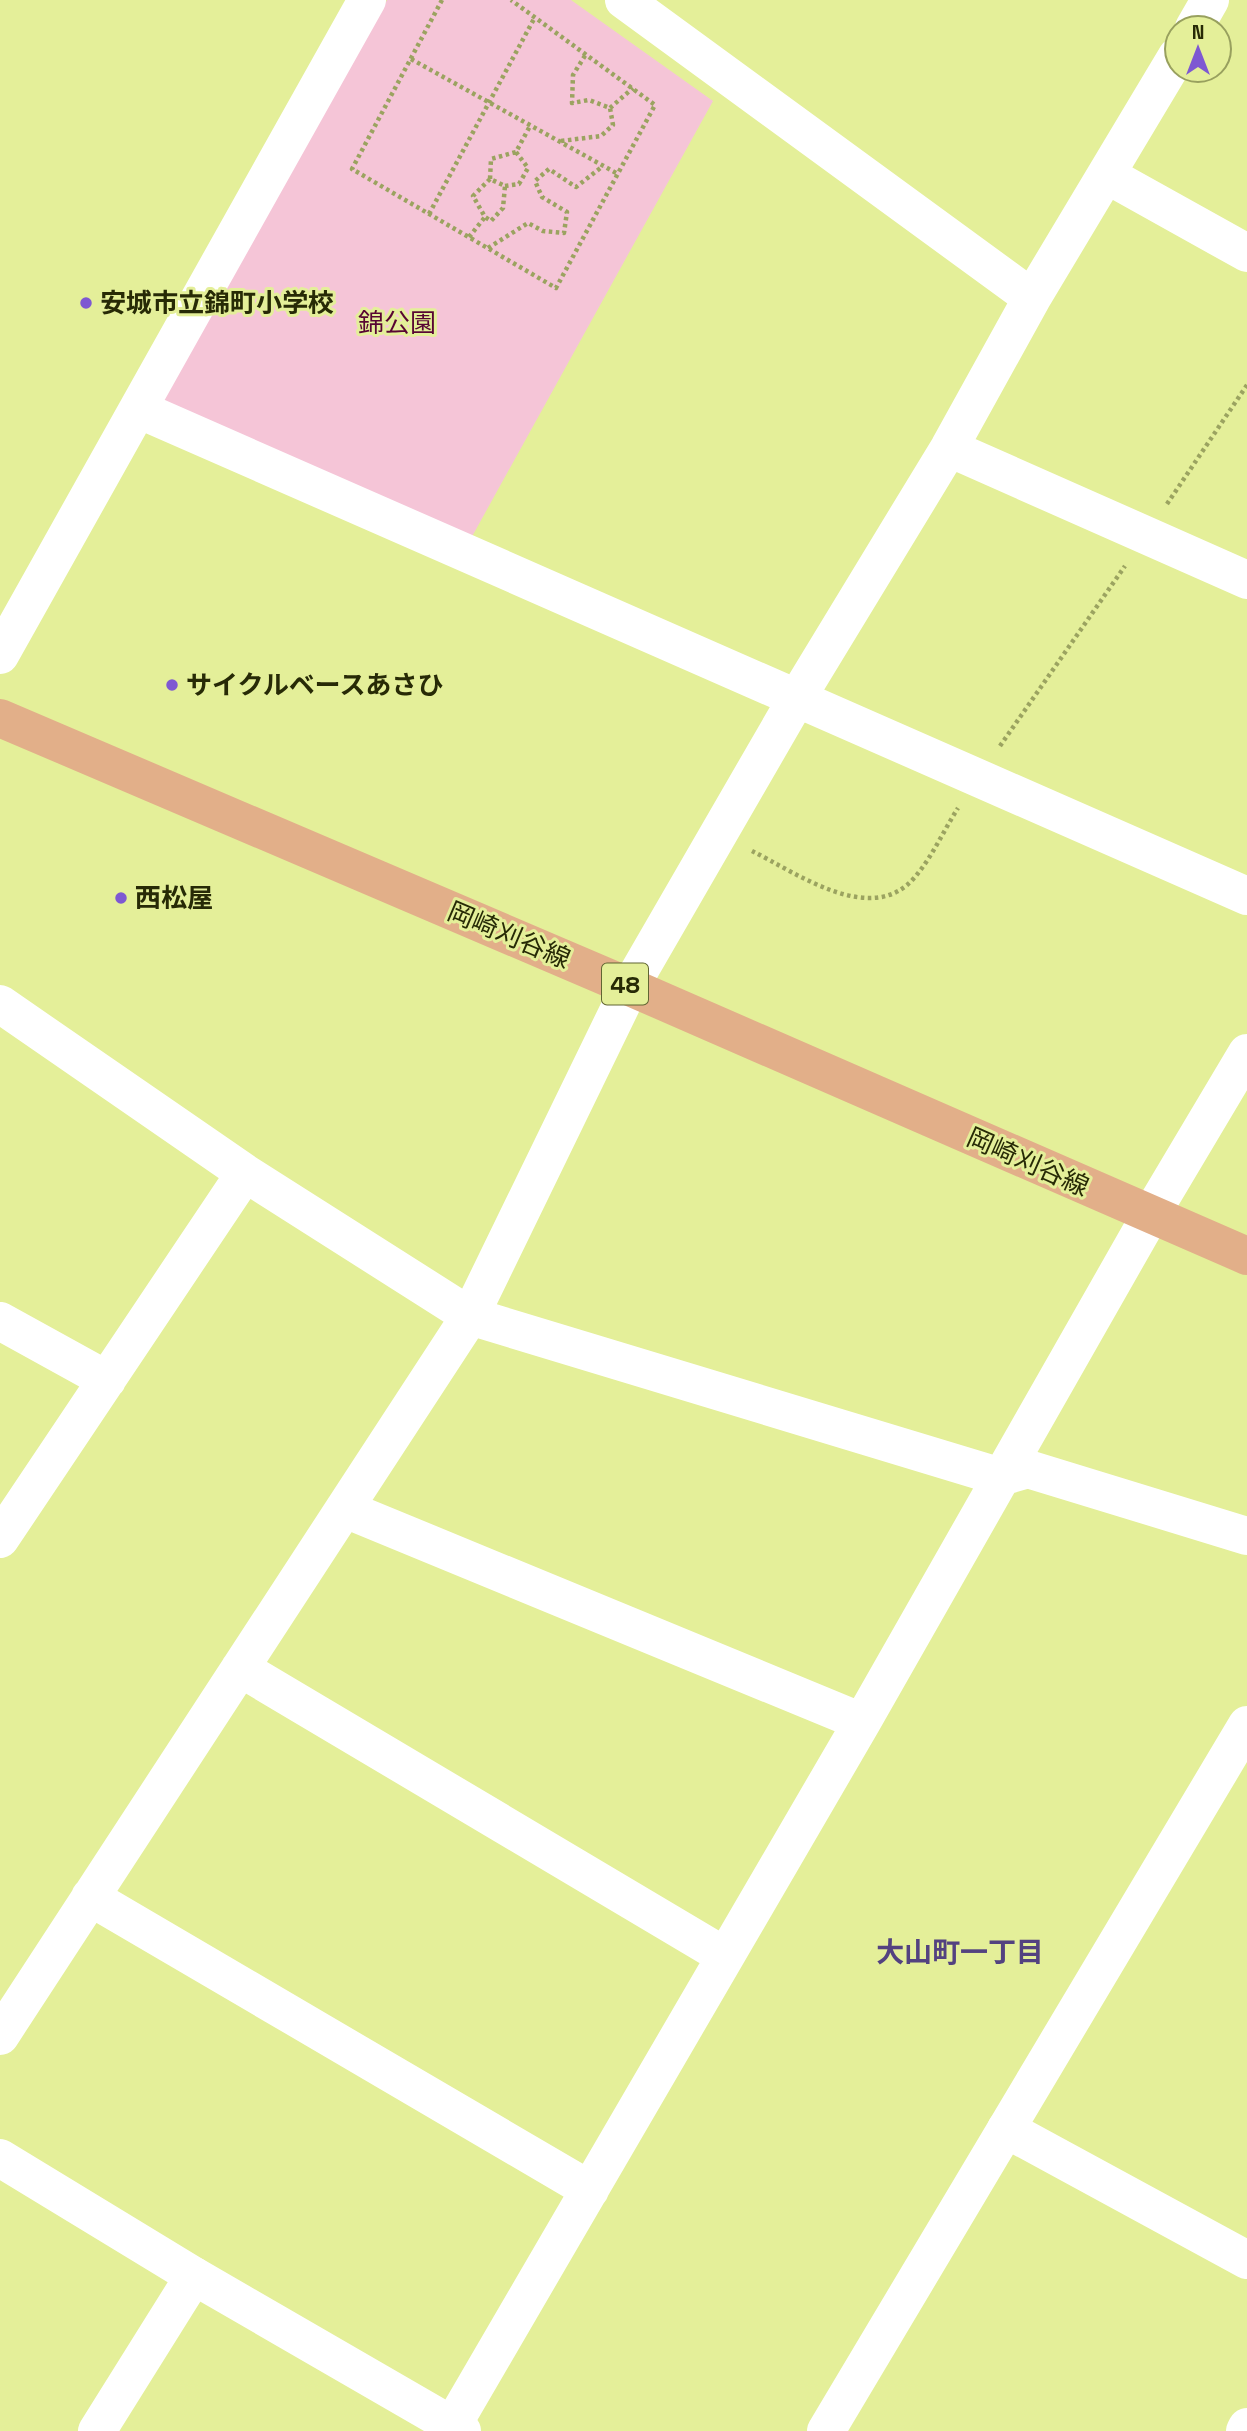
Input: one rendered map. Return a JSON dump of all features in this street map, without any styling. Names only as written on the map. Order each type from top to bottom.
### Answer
[{"type":"main road","name":"岡崎刈谷線","points":[[0,718],[630,987],[1247,1256]]},
{"type":"street","points":[[0,655],[367,0]]},
{"type":"street","points":[[624,0],[1032,298]]},
{"type":"street","points":[[0,2036],[470,1316],[630,987],[797,698],[949,448],[1032,298],[1163,80]]},
{"type":"street","points":[[1108,175],[1247,253]]},
{"type":"street","points":[[138,409],[1247,896]]},
{"type":"street","points":[[949,448],[1247,580]]},
{"type":"street","points":[[0,1004],[245,1173],[470,1316],[1000,1477],[1028,1469],[1247,1536]]},
{"type":"street","points":[[0,2158],[194,2276],[455,2429],[723,1955],[862,1721],[1150,1216],[1247,1053]]},
{"type":"street","points":[[0,1539],[245,1173]]},
{"type":"street","points":[[0,1321],[107,1380]]},
{"type":"street","points":[[345,1509],[862,1721]]},
{"type":"street","points":[[240,1668],[723,1955]]},
{"type":"street","points":[[826,2431],[1247,1725]]},
{"type":"street","points":[[90,1897],[590,2190]]},
{"type":"street","points":[[1006,2129],[1247,2260]]},
{"type":"street","points":[[97,2431],[194,2276]]},
{"type":"path","points":[[442,0],[352,170],[556,288],[655,104],[511,0]]},
{"type":"path","points":[[429,214],[534,17]]},
{"type":"path","points":[[586,54],[573,75],[572,103],[589,100],[610,108]]},
{"type":"path","points":[[411,59],[618,174]]},
{"type":"path","points":[[610,108],[633,89]]},
{"type":"path","points":[[559,142],[601,136],[613,125],[610,108]]},
{"type":"path","points":[[505,186],[503,208],[491,221],[473,196],[490,179],[491,159],[516,152],[530,126]]},
{"type":"path","points":[[490,179],[505,186],[519,184],[528,168],[516,152]]},
{"type":"path","points":[[487,248],[528,223],[543,231],[564,233],[567,212],[542,197],[535,181],[549,169],[576,187],[603,166]]},
{"type":"path","points":[[469,237],[485,216]]},
{"type":"path","points":[[719,836],[848,896],[873,899],[894,894],[914,878],[978,778],[1247,386]]},
{"type":"green space","name":"錦公園","points":[[387,0],[571,0],[713,101],[464,551],[159,400]]},
{"type":"place","name":"安城市立錦町小学校","points":[[86,303]]},
{"type":"place","name":"サイクルベースあさひ","points":[[172,685]]},
{"type":"place","name":"西松屋","points":[[121,898]]},
{"type":"district","name":"大山町一丁目","points":[[960,1952]]}]
